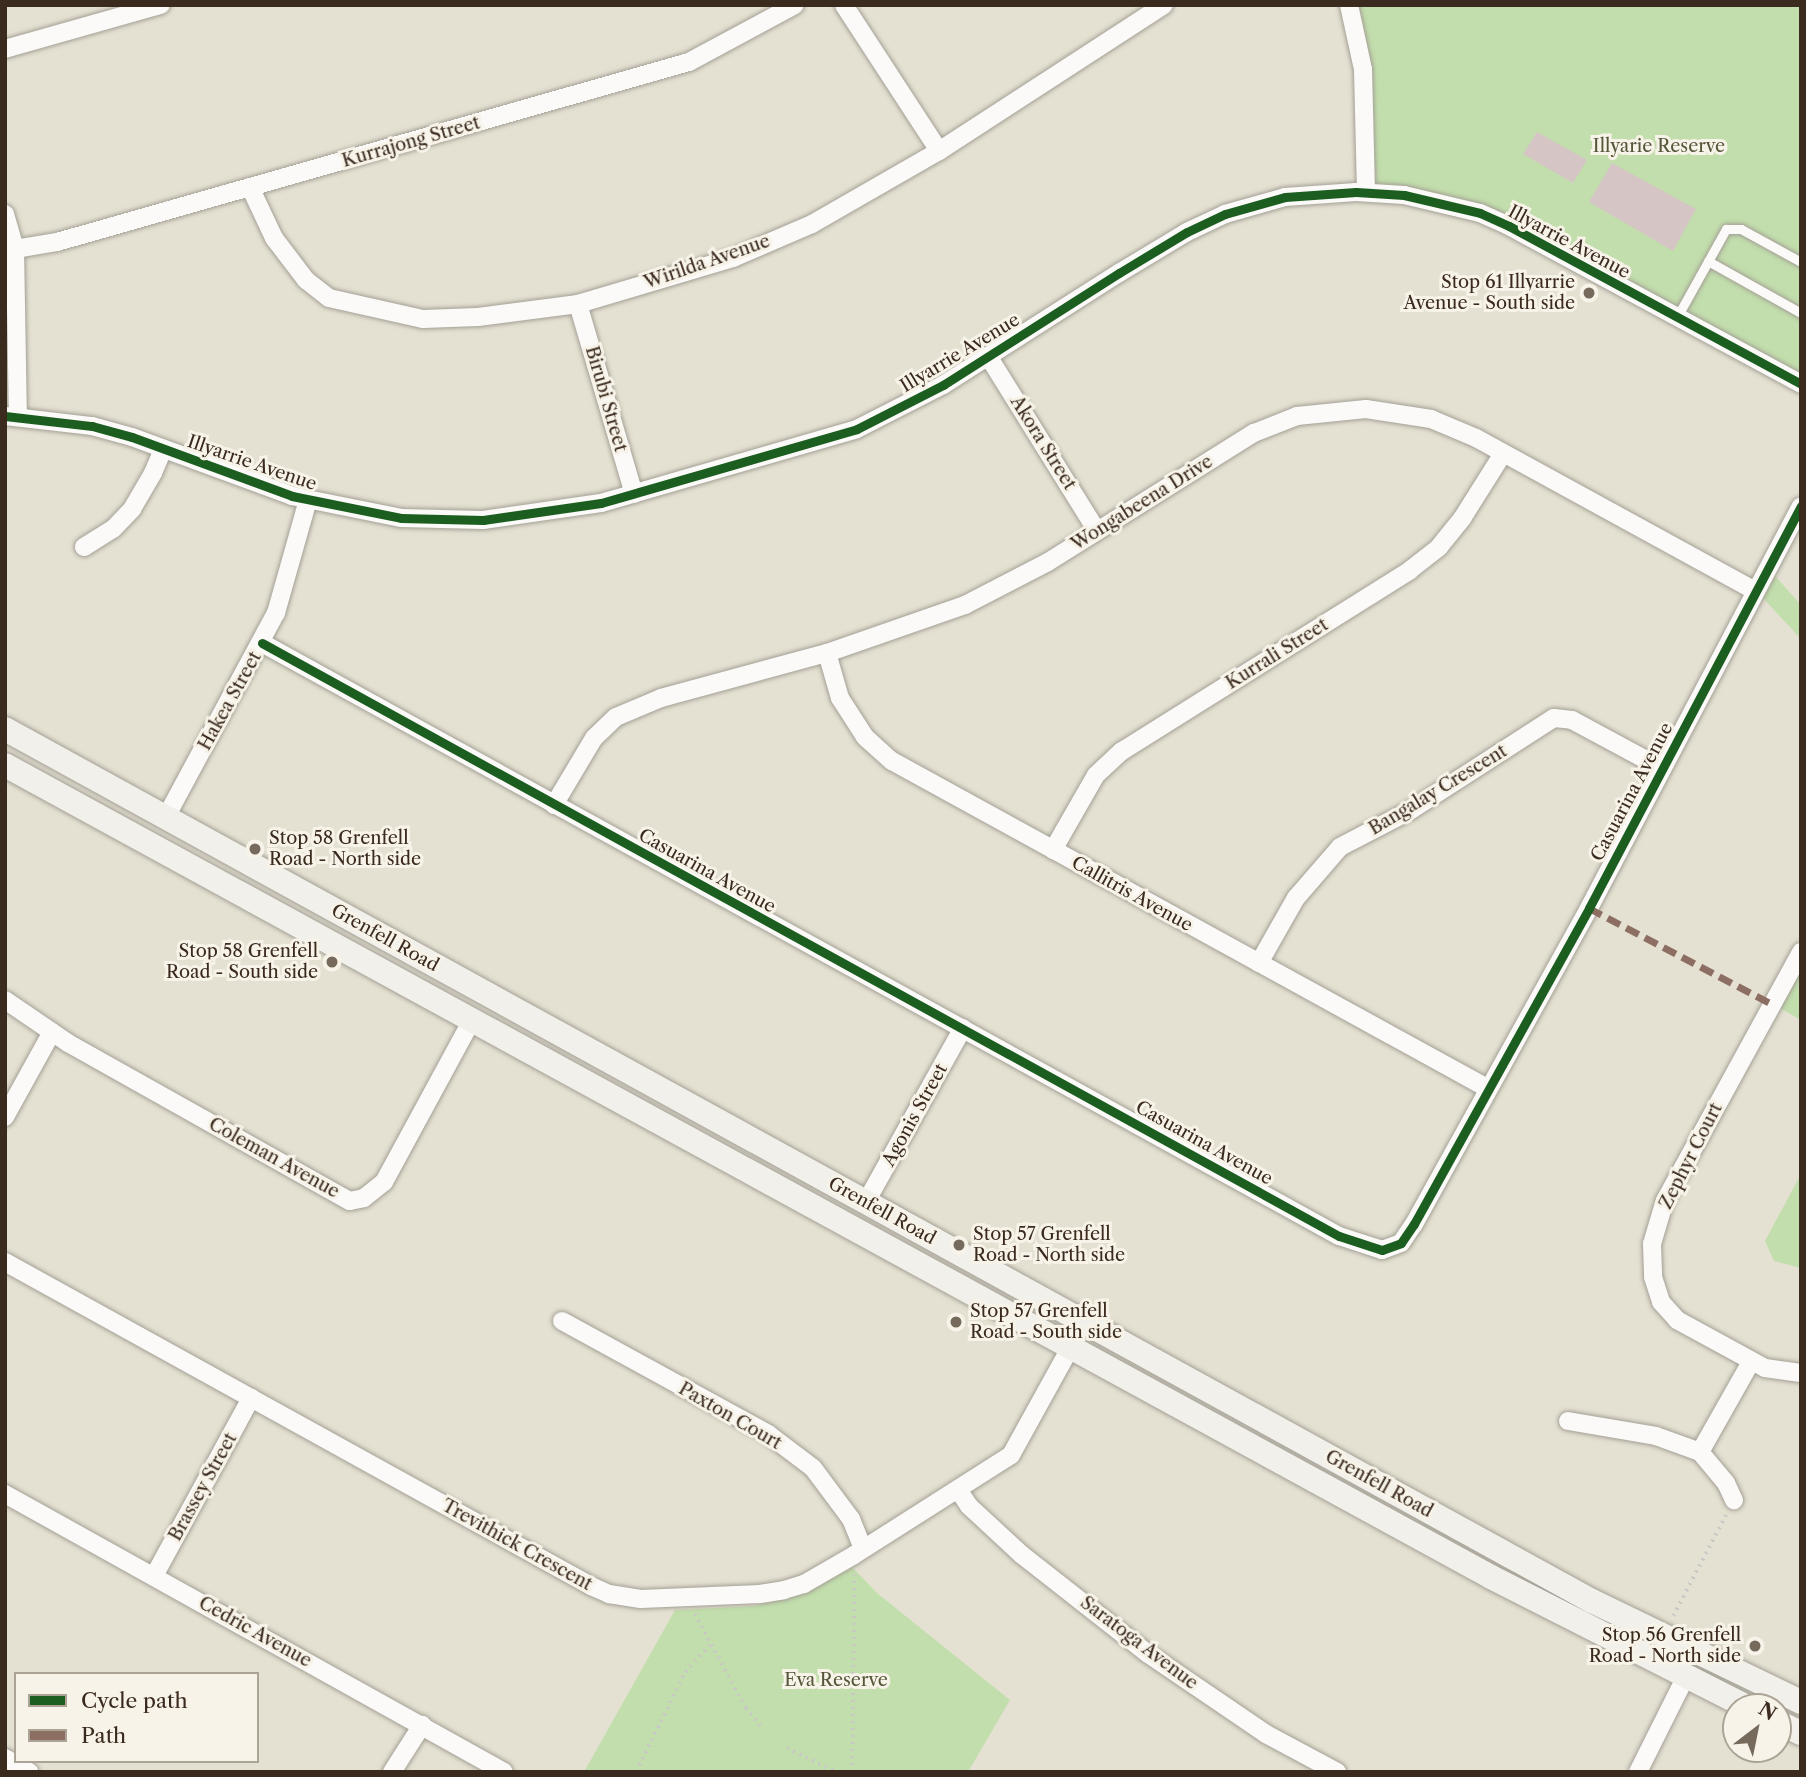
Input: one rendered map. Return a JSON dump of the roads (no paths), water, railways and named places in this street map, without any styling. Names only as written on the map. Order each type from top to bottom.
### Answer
[{"type":"main road","name":"Grenfell Road","points":[[5,729],[1592,1601],[1801,1702]]},
{"type":"main road","name":"Grenfell Road","points":[[5,765],[1491,1577],[1722,1694]]},
{"type":"main road","points":[[472,1020],[486,994]]},
{"type":"main road","points":[[851,1229],[866,1202]]},
{"type":"main road","points":[[1070,1348],[1084,1322]]},
{"type":"street","points":[[5,49],[161,5]]},
{"type":"street","name":"Kurrajong Street","points":[[15,249],[57,242],[689,62],[795,5]]},
{"type":"street","points":[[844,5],[939,150]]},
{"type":"street","name":"Wirilda Avenue","points":[[250,187],[274,238],[306,280],[329,298],[423,319],[478,317],[578,304],[733,258],[812,224],[939,150],[1164,5]]},
{"type":"street","points":[[1349,5],[1363,69],[1366,192]]},
{"type":"street","name":"Illyarrie Avenue","points":[[12,416],[92,426],[308,500],[401,518],[483,520],[601,503],[857,429],[943,385],[1187,232],[1225,215],[1285,197],[1366,192],[1404,194],[1480,214],[1801,384]]},
{"type":"street","points":[[5,214],[15,249],[12,416]]},
{"type":"street","name":"Birubi Street","points":[[578,304],[634,494]]},
{"type":"street","name":"Akora Street","points":[[988,356],[1097,531]]},
{"type":"street","name":"Wongabeena Drive","points":[[554,805],[594,738],[616,717],[661,698],[827,653],[965,605],[1048,562],[1255,433],[1297,416],[1366,409],[1431,419],[1476,438],[1502,455],[1755,591]]},
{"type":"street","points":[[83,547],[113,529],[132,509],[153,473],[163,449]]},
{"type":"street","name":"Kurrali Street","points":[[1053,850],[1080,797],[1096,775],[1122,751],[1410,570],[1439,547],[1463,517],[1502,455]]},
{"type":"street","name":"Hakea Street","points":[[166,817],[262,643],[287,583],[308,500]]},
{"type":"street","name":"Casuarina Avenue","points":[[262,643],[1339,1236],[1382,1250],[1401,1243],[1414,1224],[1589,908],[1801,506]]},
{"type":"street","name":"Callitris Avenue","points":[[827,653],[840,698],[865,737],[892,761],[1487,1088]]},
{"type":"street","name":"Bangalay Crescent","points":[[1259,963],[1296,898],[1340,847],[1410,810],[1554,718],[1572,720],[1661,768]]},
{"type":"street","name":"Zephyr Court","points":[[1801,952],[1665,1200],[1652,1244],[1653,1277],[1661,1302],[1676,1320],[1765,1368],[1801,1373]]},
{"type":"street","name":"Coleman Avenue","points":[[5,1000],[52,1032],[350,1201],[364,1198],[384,1182],[472,1020]]},
{"type":"street","name":"Agonis Street","points":[[866,1202],[963,1028]]},
{"type":"street","points":[[5,1117],[52,1032]]},
{"type":"street","name":"Trevithick Crescent","points":[[5,1262],[591,1587],[624,1598],[688,1599],[784,1590],[804,1584],[959,1491],[1012,1455],[1070,1348]]},
{"type":"street","name":"Paxton Court","points":[[562,1321],[777,1441],[813,1468],[851,1519],[859,1552]]},
{"type":"street","points":[[1700,1452],[1751,1362]]},
{"type":"street","name":"Brassey Street","points":[[154,1576],[251,1398]]},
{"type":"street","points":[[1568,1420],[1656,1436],[1700,1452],[1726,1483],[1734,1500]]},
{"type":"street","name":"Saratoga Avenue","points":[[959,1491],[969,1506],[1022,1555],[1147,1653],[1266,1734],[1338,1772]]},
{"type":"street","name":"Cedric Avenue","points":[[5,1494],[504,1772]]},
{"type":"street","points":[[1638,1772],[1686,1676]]},
{"type":"street","points":[[392,1772],[422,1725]]},
{"type":"street","points":[[5,1758],[29,1772]]},
{"type":"lane","points":[[1677,317],[1726,229],[1736,227],[1801,262]]},
{"type":"lane","points":[[1708,261],[1801,313]]},
{"type":"place","name":"Stop 61 Illyarrie Avenue - South side","points":[[1589,293]]},
{"type":"place","name":"Stop 58 Grenfell Road - North side","points":[[255,849]]},
{"type":"place","name":"Stop 58 Grenfell Road - South side","points":[[332,962]]},
{"type":"place","name":"Stop 57 Grenfell Road - North side","points":[[959,1245]]},
{"type":"place","name":"Stop 57 Grenfell Road - South side","points":[[956,1322]]},
{"type":"place","name":"Stop 56 Grenfell Road - North side","points":[[1755,1646]]},
{"type":"park label","name":"Illyarie Reserve","points":[[1659,146]]},
{"type":"park label","name":"Eva Reserve","points":[[836,1680]]}]
